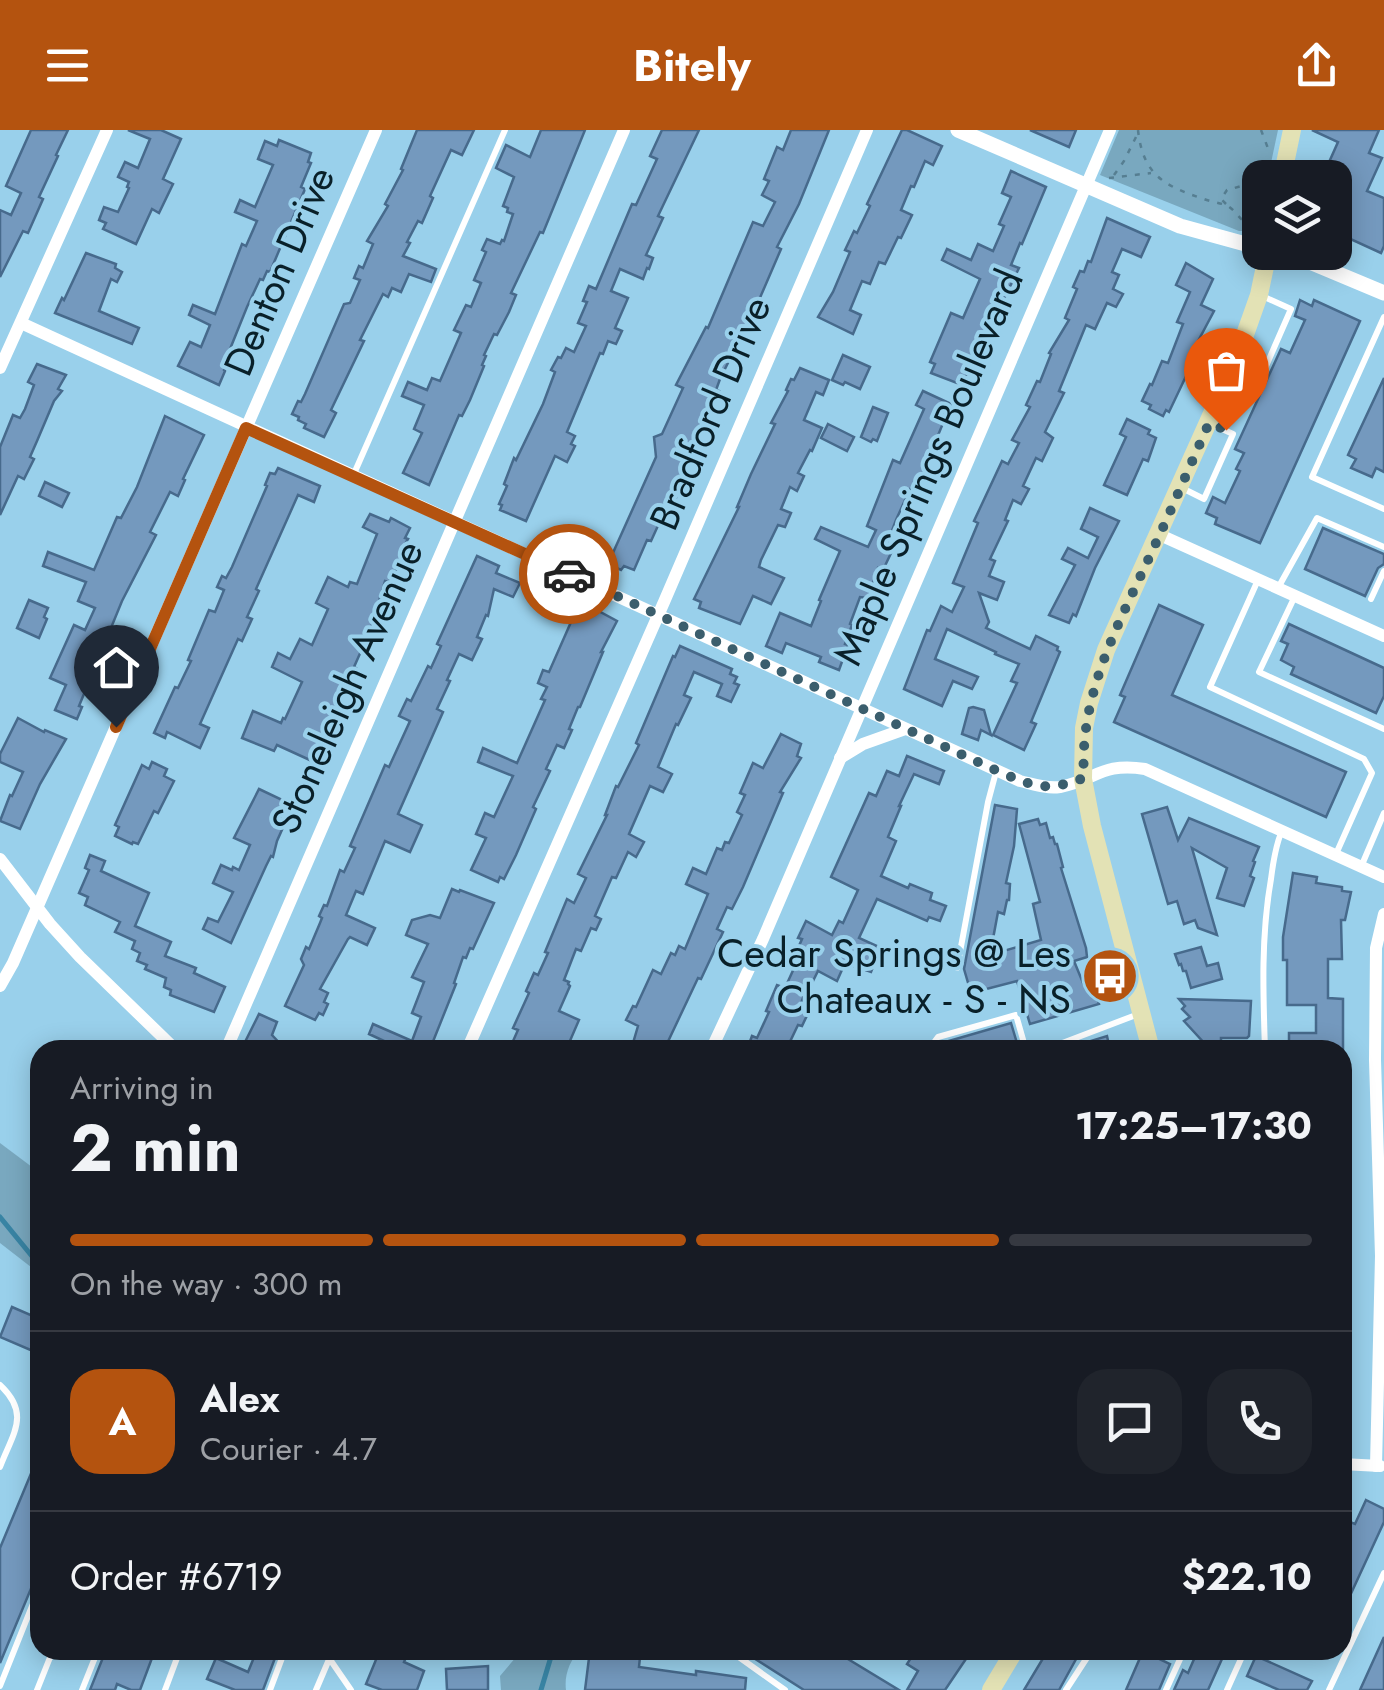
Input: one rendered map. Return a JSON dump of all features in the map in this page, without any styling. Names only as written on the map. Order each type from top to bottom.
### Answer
[{"type":"main road","points":[[1286,160],[1292,130]]},
{"type":"main road","points":[[1149,1040],[1092,826],[1084,778],[1084,728],[1106,650],[1236,360],[1264,270]]},
{"type":"main road","points":[[991,1690],[1009,1660]]},
{"type":"street","points":[[0,368],[107,130]]},
{"type":"street","name":"Denton Drive","points":[[0,986],[13,964],[376,130]]},
{"type":"street","name":"Stoneleigh Avenue","points":[[230,1040],[624,130]]},
{"type":"street","name":"Bradford Drive","points":[[471,1040],[867,130]]},
{"type":"street","points":[[958,130],[1180,226],[1242,243]]},
{"type":"street","name":"Maple Springs Boulevard","points":[[716,1040],[763,939],[1110,130]]},
{"type":"street","points":[[1329,270],[1384,293]]},
{"type":"street","points":[[20,324],[1020,781],[1057,788],[1110,768],[1145,769],[1384,877]]},
{"type":"street","points":[[1160,534],[1384,636]]},
{"type":"street","points":[[838,760],[862,744],[905,729]]},
{"type":"street","points":[[0,860],[106,986],[165,1040]]},
{"type":"street","points":[[1352,1465],[1380,1466],[1381,1256],[1375,1060],[1376,948],[1384,914]]},
{"type":"lane","points":[[353,476],[505,130]]},
{"type":"lane","points":[[1236,360],[1263,373],[1291,309],[1259,295]]},
{"type":"lane","points":[[1384,317],[1312,476],[1384,510]]},
{"type":"lane","points":[[1181,487],[1204,499],[1234,434],[1209,423]]},
{"type":"lane","points":[[1278,588],[1316,518],[1384,547]]},
{"type":"lane","points":[[1371,599],[1384,570]]},
{"type":"lane","points":[[1258,579],[1210,687],[1364,759],[1372,773],[1335,855]]},
{"type":"lane","points":[[1294,596],[1259,672],[1384,729]]},
{"type":"lane","points":[[957,968],[997,770]]},
{"type":"lane","points":[[1361,867],[1384,813]]},
{"type":"lane","points":[[1265,1040],[1262,961],[1267,902],[1276,844],[1282,831]]},
{"type":"lane","points":[[1070,1040],[1142,1012]]},
{"type":"lane","points":[[936,1040],[1016,1015],[1023,1040]]},
{"type":"lane","points":[[0,1385],[14,1398],[18,1410],[0,1467]]},
{"type":"lane","points":[[1352,1641],[1384,1573]]},
{"type":"lane","points":[[0,1686],[30,1611]]},
{"type":"lane","points":[[38,1690],[50,1660]]},
{"type":"lane","points":[[82,1690],[94,1660]]},
{"type":"lane","points":[[165,1690],[176,1660]]},
{"type":"lane","points":[[270,1690],[282,1660]]},
{"type":"lane","points":[[316,1690],[328,1660]]},
{"type":"lane","points":[[334,1660],[351,1690]]},
{"type":"lane","points":[[744,1660],[785,1690]]},
{"type":"lane","points":[[1066,1690],[1086,1660]]},
{"type":"lane","points":[[1166,1690],[1180,1660]]},
{"type":"lane","points":[[1227,1690],[1240,1660]]},
{"type":"lane","points":[[1329,1690],[1343,1660]]},
{"type":"path","points":[[1261,130],[1270,150]]},
{"type":"path","points":[[1113,176],[1138,131]]},
{"type":"path","points":[[1138,131],[1145,162],[1152,172],[1169,186],[1228,206]]},
{"type":"path","points":[[1085,185],[1113,176],[1152,172]]},
{"type":"path","points":[[1242,185],[1222,194],[1221,199],[1242,221]]},
{"type":"shaded area","points":[[1119,130],[1278,130],[1272,160],[1242,160],[1242,231],[1100,175]]},
{"type":"shaded area","points":[[0,1143],[30,1166],[30,1266],[0,1243]]},
{"type":"shaded area","points":[[514,1660],[573,1660],[566,1690],[501,1690],[500,1676]]},
{"type":"building","points":[[31,130],[68,130],[28,233],[23,231],[0,277],[0,210],[11,215],[21,193],[6,186]]},
{"type":"building","points":[[128,130],[161,130],[181,139],[163,179],[173,184],[159,213],[152,209],[136,244],[103,229],[106,223],[99,220],[104,207],[118,212],[129,182],[118,177],[125,162],[138,168],[150,139]]},
{"type":"building","points":[[417,130],[474,130],[462,155],[451,150],[422,223],[418,221],[403,256],[436,269],[431,282],[409,274],[401,292],[392,288],[388,297],[383,294],[331,410],[336,413],[324,437],[304,428],[306,424],[292,414],[305,394],[344,304],[350,303],[360,280],[354,278],[373,244],[367,241],[388,206],[385,204],[403,170]]},
{"type":"building","points":[[541,130],[585,130],[543,233],[540,232],[511,293],[516,295],[509,312],[484,355],[484,366],[470,400],[462,416],[459,415],[429,485],[403,473],[422,433],[414,429],[424,405],[402,396],[408,382],[427,390],[432,378],[440,381],[461,333],[454,330],[466,305],[471,307],[481,283],[474,280],[486,252],[482,250],[487,239],[500,244],[504,241],[513,214],[503,206],[514,177],[496,168],[506,145],[530,157]]},
{"type":"building","points":[[662,130],[699,130],[658,216],[663,218],[646,255],[653,258],[649,269],[643,279],[620,269],[611,291],[628,298],[615,328],[622,331],[616,344],[608,341],[603,354],[600,353],[567,432],[575,436],[571,444],[575,446],[567,462],[555,456],[526,521],[500,510],[507,486],[504,484],[543,404],[555,372],[551,370],[566,348],[574,352],[586,326],[578,323],[587,302],[583,301],[589,286],[596,289],[632,204],[636,205],[657,159],[650,156]]},
{"type":"building","points":[[791,130],[829,130],[777,247],[781,249],[759,300],[700,426],[703,427],[690,455],[693,456],[671,510],[666,508],[634,570],[624,566],[621,570],[608,564],[656,457],[654,437],[662,434],[683,388],[676,385],[708,328],[753,222],[763,226],[775,202],[762,195],[769,181],[764,179],[777,147],[783,150]]},
{"type":"building","points":[[902,130],[942,146],[933,165],[925,161],[914,187],[911,186],[901,210],[912,215],[901,238],[898,237],[885,264],[879,262],[870,284],[862,281],[850,310],[861,315],[853,334],[818,317],[833,292],[850,252],[845,250],[870,206],[867,204]]},
{"type":"building","points":[[1030,130],[1076,130],[1069,147]]},
{"type":"building","points":[[1312,130],[1379,130],[1369,153],[1382,158],[1367,191],[1384,198],[1381,253],[1352,240],[1352,160],[1330,160],[1338,142]]},
{"type":"building","points":[[279,140],[311,153],[301,187],[305,189],[270,272],[260,279],[247,307],[219,385],[178,366],[190,342],[201,347],[210,325],[189,315],[193,305],[215,314],[242,244],[246,246],[257,221],[235,212],[240,200],[255,207],[273,165],[258,159],[265,141],[277,146]]},
{"type":"building","points":[[1011,171],[1046,187],[1011,265],[1019,268],[999,309],[995,307],[962,385],[931,373],[935,364],[930,362],[951,313],[963,318],[980,279],[942,260],[947,249],[971,260],[978,244],[993,251],[1011,197],[1002,193]]},
{"type":"building","points":[[1107,218],[1150,237],[1141,257],[1122,249],[1112,272],[1119,275],[1113,289],[1123,294],[1116,307],[1107,303],[1095,329],[1086,325],[1059,391],[1064,393],[1045,432],[1053,438],[1042,461],[1036,458],[1023,486],[1029,489],[1021,504],[1013,500],[990,559],[995,561],[989,576],[1004,582],[997,600],[979,593],[989,622],[986,628],[1030,649],[1036,636],[1058,647],[1060,652],[1031,722],[1036,724],[1024,750],[993,735],[1017,683],[1011,681],[1019,664],[996,652],[947,629],[935,659],[978,677],[972,689],[953,681],[942,706],[904,689],[927,630],[930,631],[941,606],[952,612],[964,587],[953,583],[978,523],[974,521],[1002,461],[1008,464],[1019,443],[1012,440],[1030,407],[1026,405],[1037,381],[1040,382],[1049,353],[1069,320],[1065,318],[1077,289],[1073,287],[1080,271],[1084,272],[1088,261],[1091,262]]},
{"type":"building","points":[[86,253],[116,264],[115,268],[122,272],[117,282],[111,279],[99,311],[139,328],[132,344],[55,313]]},
{"type":"building","points":[[1186,263],[1213,279],[1201,305],[1214,311],[1169,412],[1166,410],[1163,416],[1142,401],[1162,361],[1168,363],[1183,324],[1177,322],[1190,292],[1176,285]]},
{"type":"building","points":[[1300,300],[1312,306],[1314,300],[1360,321],[1260,543],[1215,524],[1217,518],[1206,513],[1213,497],[1225,503],[1240,471],[1236,469],[1244,453],[1235,449],[1281,349],[1290,353],[1305,320],[1295,316]]},
{"type":"building","points":[[843,355],[870,367],[860,389],[832,380]]},
{"type":"building","points":[[37,364],[66,375],[30,457],[34,459],[24,479],[18,476],[0,515],[0,447],[13,415],[20,418],[25,409],[34,385],[28,382]]},
{"type":"building","points":[[800,368],[829,380],[823,395],[816,392],[804,420],[822,428],[798,473],[804,476],[797,491],[790,487],[781,509],[791,513],[785,527],[778,525],[759,567],[784,578],[771,604],[753,596],[740,624],[699,608],[701,602],[694,599],[739,507],[791,379]]},
{"type":"building","points":[[1384,378],[1384,472],[1376,468],[1372,477],[1351,468],[1356,459],[1348,455]]},
{"type":"building","points":[[923,391],[951,404],[915,491],[910,489],[896,520],[887,544],[892,551],[883,570],[878,568],[868,598],[860,597],[839,670],[819,662],[821,657],[786,643],[782,653],[766,646],[780,613],[811,626],[840,551],[815,539],[821,527],[868,547],[876,530],[867,526],[893,460],[900,463],[924,409],[916,405]]},
{"type":"building","points":[[873,407],[888,413],[877,441],[871,442],[861,437]]},
{"type":"building","points":[[165,416],[204,435],[178,496],[170,492],[150,532],[156,535],[122,601],[77,719],[55,710],[66,685],[50,678],[74,625],[85,630],[95,608],[78,601],[86,582],[43,566],[48,552],[94,570],[117,517],[121,518],[137,487]]},
{"type":"building","points":[[1127,419],[1150,430],[1148,434],[1156,438],[1148,461],[1143,459],[1127,495],[1104,485],[1126,437],[1120,434]]},
{"type":"building","points":[[828,424],[854,437],[847,451],[821,438]]},
{"type":"building","points":[[278,468],[320,486],[314,502],[298,495],[256,589],[259,591],[247,617],[252,619],[242,641],[238,639],[200,724],[209,728],[200,748],[167,732],[165,738],[154,733],[191,661],[188,660],[209,610],[215,612],[224,590],[217,587],[232,567],[270,473],[275,474]]},
{"type":"building","points":[[45,482],[69,493],[62,507],[39,496]]},
{"type":"building","points":[[1090,508],[1119,521],[1076,616],[1073,614],[1069,623],[1049,615],[1075,565],[1062,559],[1068,548],[1088,558],[1098,537],[1081,529]]},
{"type":"building","points":[[370,514],[389,522],[391,518],[410,528],[405,538],[408,545],[389,582],[385,581],[356,668],[312,761],[277,745],[274,751],[242,738],[253,711],[281,723],[285,719],[302,682],[272,667],[278,653],[290,659],[300,639],[312,645],[328,609],[316,603],[328,577],[348,587],[350,582],[357,584],[377,534],[363,527]]},
{"type":"building","points":[[1323,528],[1384,554],[1384,564],[1378,568],[1365,596],[1305,569]]},
{"type":"building","points":[[477,556],[499,566],[496,573],[520,583],[513,597],[494,589],[488,616],[477,637],[482,639],[472,660],[459,654],[437,709],[443,712],[398,814],[422,825],[410,852],[385,841],[363,894],[356,891],[346,915],[375,928],[367,945],[348,939],[320,989],[328,993],[324,1002],[328,1004],[323,1015],[319,1013],[315,1020],[285,1006],[304,965],[301,959],[306,947],[309,949],[340,870],[344,872],[355,848],[350,846],[385,765],[389,767],[410,721],[399,716],[428,666],[431,668],[441,646],[437,644]]},
{"type":"building","points":[[29,600],[48,608],[39,638],[17,628]]},
{"type":"building","points":[[568,603],[587,614],[591,607],[617,621],[564,748],[557,745],[546,769],[550,771],[516,855],[504,879],[500,877],[498,882],[471,870],[486,838],[476,834],[485,813],[494,817],[513,776],[478,762],[483,748],[517,763],[545,700],[541,699],[547,687],[538,683],[543,670],[549,672],[571,622],[561,617]]},
{"type":"building","points":[[1159,605],[1203,625],[1172,695],[1346,772],[1326,817],[1114,722],[1125,697],[1120,695]]},
{"type":"building","points":[[1289,624],[1384,668],[1384,696],[1376,713],[1291,674],[1294,667],[1281,660],[1288,644],[1281,641]]},
{"type":"building","points":[[680,646],[732,669],[730,674],[737,677],[734,683],[739,685],[731,702],[717,696],[722,684],[694,672],[684,695],[691,698],[658,767],[672,774],[663,792],[650,786],[629,834],[644,842],[636,857],[628,852],[616,878],[612,877],[595,916],[601,919],[596,930],[591,928],[581,951],[576,949],[564,980],[570,986],[559,1011],[579,1020],[570,1040],[514,1040],[518,1030],[513,1028],[529,993],[526,991],[548,953],[545,952],[567,899],[574,903],[586,878],[578,874],[607,815],[616,786],[639,745],[636,743]]},
{"type":"building","points":[[969,708],[984,710],[991,735],[981,730],[978,740],[962,734]]},
{"type":"building","points":[[18,718],[66,739],[20,829],[0,821],[23,772],[0,762],[0,754]]},
{"type":"building","points":[[781,734],[801,744],[797,756],[801,758],[780,792],[783,793],[743,887],[732,909],[727,907],[717,929],[723,932],[669,1040],[634,1040],[638,1026],[626,1020],[633,1006],[636,1007],[653,970],[661,974],[671,953],[675,955],[679,946],[685,949],[708,894],[686,884],[693,868],[706,874],[717,848],[722,850],[725,842],[729,843],[742,815],[737,812],[745,795],[740,793],[753,763],[763,768]]},
{"type":"building","points":[[907,756],[944,771],[939,784],[914,774],[888,837],[896,841],[881,876],[932,893],[930,900],[946,906],[940,921],[929,917],[927,921],[877,899],[859,938],[881,948],[871,972],[845,963],[837,981],[818,971],[801,1003],[811,1007],[791,1040],[751,1040],[752,1036],[757,1038],[777,985],[785,988],[806,921],[832,935],[839,921],[843,923],[858,890],[831,877],[869,793],[876,796],[887,771],[899,776]]},
{"type":"building","points":[[152,762],[167,769],[164,776],[174,781],[138,844],[132,844],[115,836],[119,827],[115,825],[142,765],[149,769]]},
{"type":"building","points":[[259,789],[293,805],[273,857],[231,943],[203,929],[208,918],[218,922],[233,892],[213,883],[221,865],[239,870],[250,845],[234,838]]},
{"type":"building","points":[[995,805],[1017,809],[1006,883],[1010,884],[1009,900],[1004,914],[998,912],[990,955],[1041,940],[1033,904],[1040,902],[1019,824],[1038,819],[1040,825],[1046,823],[1050,838],[1057,844],[1086,948],[1087,957],[1074,961],[1083,983],[1092,980],[1099,1004],[1030,1024],[1017,981],[971,993],[964,969]]},
{"type":"building","points":[[1167,807],[1178,840],[1189,818],[1259,847],[1244,906],[1217,898],[1227,868],[1192,848],[1217,935],[1198,928],[1195,920],[1184,924],[1177,901],[1168,904],[1142,814]]},
{"type":"building","points":[[90,855],[105,861],[101,871],[149,893],[135,926],[171,942],[165,956],[196,968],[194,973],[225,987],[214,1012],[170,995],[171,990],[164,987],[166,978],[137,961],[140,953],[132,949],[135,941],[115,932],[120,922],[85,905],[88,897],[79,893],[89,870],[85,868]]},
{"type":"building","points":[[1293,873],[1317,877],[1316,883],[1351,892],[1345,920],[1341,920],[1342,959],[1328,959],[1328,998],[1343,999],[1343,1040],[1289,1040],[1289,1033],[1316,1033],[1316,1005],[1287,1005],[1283,937]]},
{"type":"building","points":[[452,889],[494,903],[473,949],[463,957],[434,1040],[412,1040],[421,1017],[412,1013],[424,982],[412,977],[428,944],[406,935],[412,920],[430,915],[440,918]]},
{"type":"building","points":[[1201,947],[1207,966],[1218,963],[1222,979],[1191,988],[1175,954]]},
{"type":"building","points":[[1179,999],[1251,1001],[1249,1036],[1201,1040],[1184,1021],[1190,1017],[1182,1009],[1185,1006]]},
{"type":"building","points":[[259,1014],[277,1022],[272,1035],[277,1040],[246,1040]]},
{"type":"building","points":[[1011,1023],[1016,1040],[952,1040]]},
{"type":"building","points":[[373,1024],[410,1040],[382,1040],[369,1034]]},
{"type":"building","points":[[12,1307],[30,1315],[30,1350],[0,1337]]},
{"type":"building","points":[[30,1476],[30,1591],[0,1663],[0,1548]]},
{"type":"building","points":[[1366,1500],[1384,1509],[1384,1522],[1352,1591],[1352,1523],[1355,1524]]},
{"type":"building","points":[[1384,1637],[1384,1690],[1360,1690]]},
{"type":"building","points":[[102,1660],[151,1660],[140,1690],[117,1684],[115,1690],[90,1690]]},
{"type":"building","points":[[215,1660],[248,1672],[253,1660],[274,1660],[263,1690],[235,1690],[207,1679]]},
{"type":"building","points":[[376,1660],[405,1660],[424,1671],[417,1690],[382,1690],[366,1684]]},
{"type":"building","points":[[589,1660],[640,1660],[639,1667],[746,1678],[745,1690],[585,1690]]},
{"type":"building","points":[[757,1660],[850,1660],[899,1690],[804,1690]]},
{"type":"building","points":[[910,1660],[965,1660],[945,1690],[907,1690],[918,1671],[907,1664]]},
{"type":"building","points":[[1042,1660],[1076,1660],[1059,1690],[1024,1690]]},
{"type":"building","points":[[1139,1660],[1170,1664],[1159,1690],[1126,1690]]},
{"type":"building","points":[[1194,1660],[1222,1660],[1208,1690],[1174,1690],[1183,1670],[1188,1673]]},
{"type":"building","points":[[1254,1660],[1265,1660],[1312,1681],[1307,1690],[1279,1690],[1247,1676]]},
{"type":"building","points":[[488,1666],[488,1690],[447,1690],[446,1669]]},
{"type":"waterway","points":[[0,1217],[30,1254]]},
{"type":"waterway","points":[[541,1690],[550,1660]]},
{"type":"way so far","points":[[569,574],[1020,781],[1057,788],[1084,778],[1084,728],[1106,650],[1209,423],[1226,430]]},
{"type":"place","name":"Cedar Springs @ Les Chateaux - S - NS","points":[[1110,976]]},
{"type":"route","points":[[116,727],[246,428],[569,574]]}]
